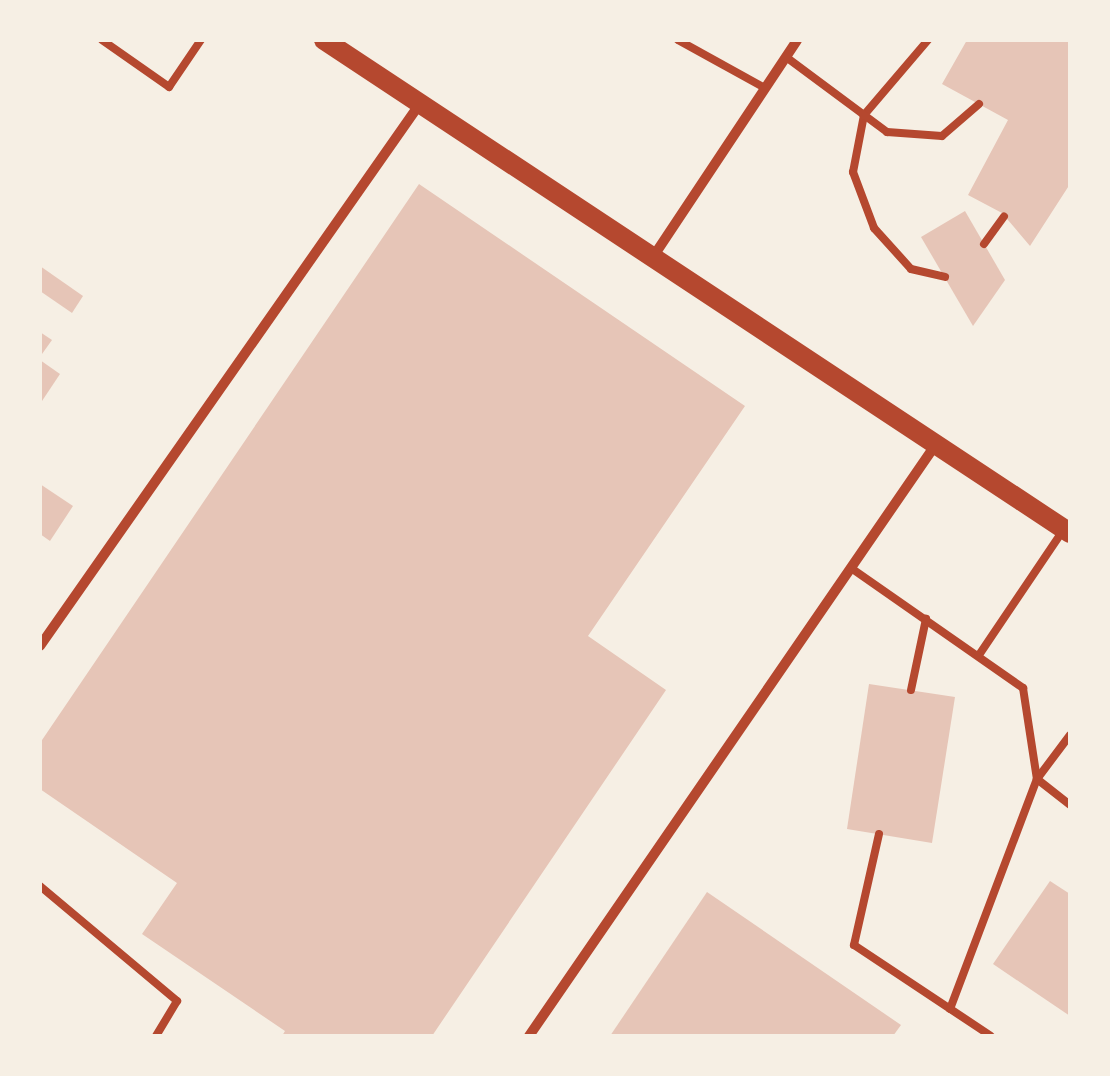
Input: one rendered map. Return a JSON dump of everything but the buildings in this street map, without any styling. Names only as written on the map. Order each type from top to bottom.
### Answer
[{"type":"main road","points":[[324,40],[1067,531]]},
{"type":"street","points":[[653,257],[796,40]]},
{"type":"street","points":[[40,646],[420,105]]},
{"type":"street","points":[[529,1036],[936,444]]},
{"type":"lane","points":[[102,40],[169,88],[201,40]]},
{"type":"lane","points":[[678,40],[765,88]]},
{"type":"lane","points":[[928,40],[864,115],[853,172],[874,228],[910,269],[945,277]]},
{"type":"lane","points":[[786,57],[887,132],[942,136],[979,104]]},
{"type":"lane","points":[[984,244],[1004,216]]},
{"type":"lane","points":[[978,655],[1067,531]]},
{"type":"lane","points":[[851,568],[1024,688],[1037,780],[1070,805]]},
{"type":"lane","points":[[910,690],[926,620]]},
{"type":"lane","points":[[950,1009],[1037,780],[1070,735]]},
{"type":"lane","points":[[878,834],[854,945],[991,1036]]},
{"type":"lane","points":[[40,886],[177,1002],[156,1036]]}]
